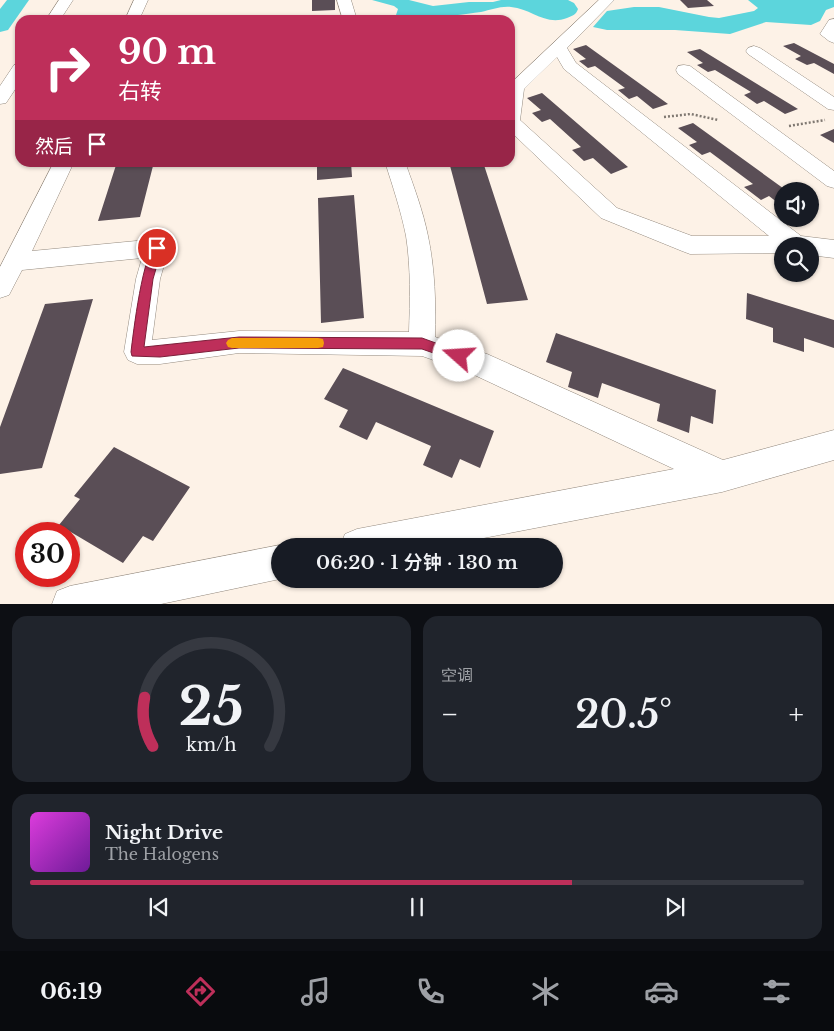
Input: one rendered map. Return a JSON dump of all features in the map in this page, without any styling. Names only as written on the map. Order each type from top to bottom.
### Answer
[{"type":"street","points":[[56,15],[66,0]]},
{"type":"street","points":[[134,15],[141,0]]},
{"type":"street","points":[[344,0],[348,15]]},
{"type":"street","points":[[515,95],[516,88],[607,0]]},
{"type":"street","points":[[834,23],[828,34],[834,38]]},
{"type":"street","points":[[558,46],[570,66],[786,237]]},
{"type":"street","points":[[754,51],[834,105]]},
{"type":"street","points":[[684,70],[834,181]]},
{"type":"street","points":[[0,99],[15,76]]},
{"type":"street","points":[[515,125],[608,213],[690,246],[774,244]]},
{"type":"street","points":[[0,288],[15,262],[62,167]]},
{"type":"street","points":[[397,167],[412,216],[419,248],[423,309],[422,344]]},
{"type":"street","points":[[819,247],[834,249]]},
{"type":"street","points":[[15,262],[157,248],[148,279],[137,352],[160,352],[239,342],[422,344],[477,363],[722,476]]},
{"type":"street","points":[[399,538],[722,476],[834,445]]},
{"type":"street","points":[[70,604],[271,564]]},
{"type":"water","points":[[372,0],[409,0],[433,6],[501,0],[568,0],[574,3],[578,9],[572,16],[552,20],[511,7],[461,15],[396,15],[398,9],[394,6]]},
{"type":"water","points":[[748,0],[834,0],[834,7],[826,10],[820,21],[811,25],[766,22],[730,34],[675,30],[607,30],[593,27],[607,11],[634,7],[659,7],[719,18],[754,11],[758,8]]},
{"type":"building","points":[[312,0],[335,0],[335,10],[312,11]]},
{"type":"building","points":[[680,0],[707,0],[714,6],[688,8]]},
{"type":"building","points":[[794,43],[834,64],[834,74],[814,63],[807,65],[795,59],[801,56],[783,46]]},
{"type":"building","points":[[586,45],[668,104],[653,109],[637,96],[629,99],[618,90],[625,88],[595,66],[588,68],[579,61],[586,59],[573,49]]},
{"type":"building","points":[[700,49],[798,109],[785,114],[764,101],[757,104],[744,95],[751,92],[715,70],[708,72],[697,65],[703,63],[687,52]]},
{"type":"building","points":[[542,93],[628,167],[611,174],[593,158],[584,161],[572,150],[581,147],[550,119],[542,122],[532,113],[541,110],[527,98]]},
{"type":"building","points":[[693,123],[775,182],[774,200],[769,196],[761,200],[744,187],[753,184],[710,152],[702,155],[689,145],[697,142],[678,128]]},
{"type":"building","points":[[834,129],[834,143],[820,135]]},
{"type":"building","points":[[115,167],[153,167],[140,217],[98,221]]},
{"type":"building","points":[[317,167],[351,167],[352,177],[317,180]]},
{"type":"building","points":[[450,167],[485,167],[528,300],[487,304]]},
{"type":"building","points":[[354,195],[364,318],[321,323],[318,198]]},
{"type":"building","points":[[747,293],[834,320],[834,348],[804,338],[804,352],[773,342],[773,328],[746,319]]},
{"type":"building","points":[[93,299],[42,468],[0,474],[0,427],[45,304]]},
{"type":"building","points":[[556,333],[716,390],[713,424],[691,416],[689,433],[657,421],[660,404],[602,383],[598,398],[568,387],[572,372],[546,362]]},
{"type":"building","points":[[343,368],[494,431],[480,468],[460,459],[452,478],[423,465],[431,446],[376,422],[367,440],[339,427],[348,410],[324,399]]},
{"type":"building","points":[[114,447],[190,487],[153,541],[143,536],[123,563],[80,537],[80,522],[61,522],[80,499],[74,496]]},
{"type":"waterway","points":[[0,25],[18,0]]},
{"type":"slow traffic","points":[[232,343],[318,343]]},
{"type":"route","points":[[157,248],[148,279],[137,352],[160,352],[239,342],[422,344],[459,356]]}]
